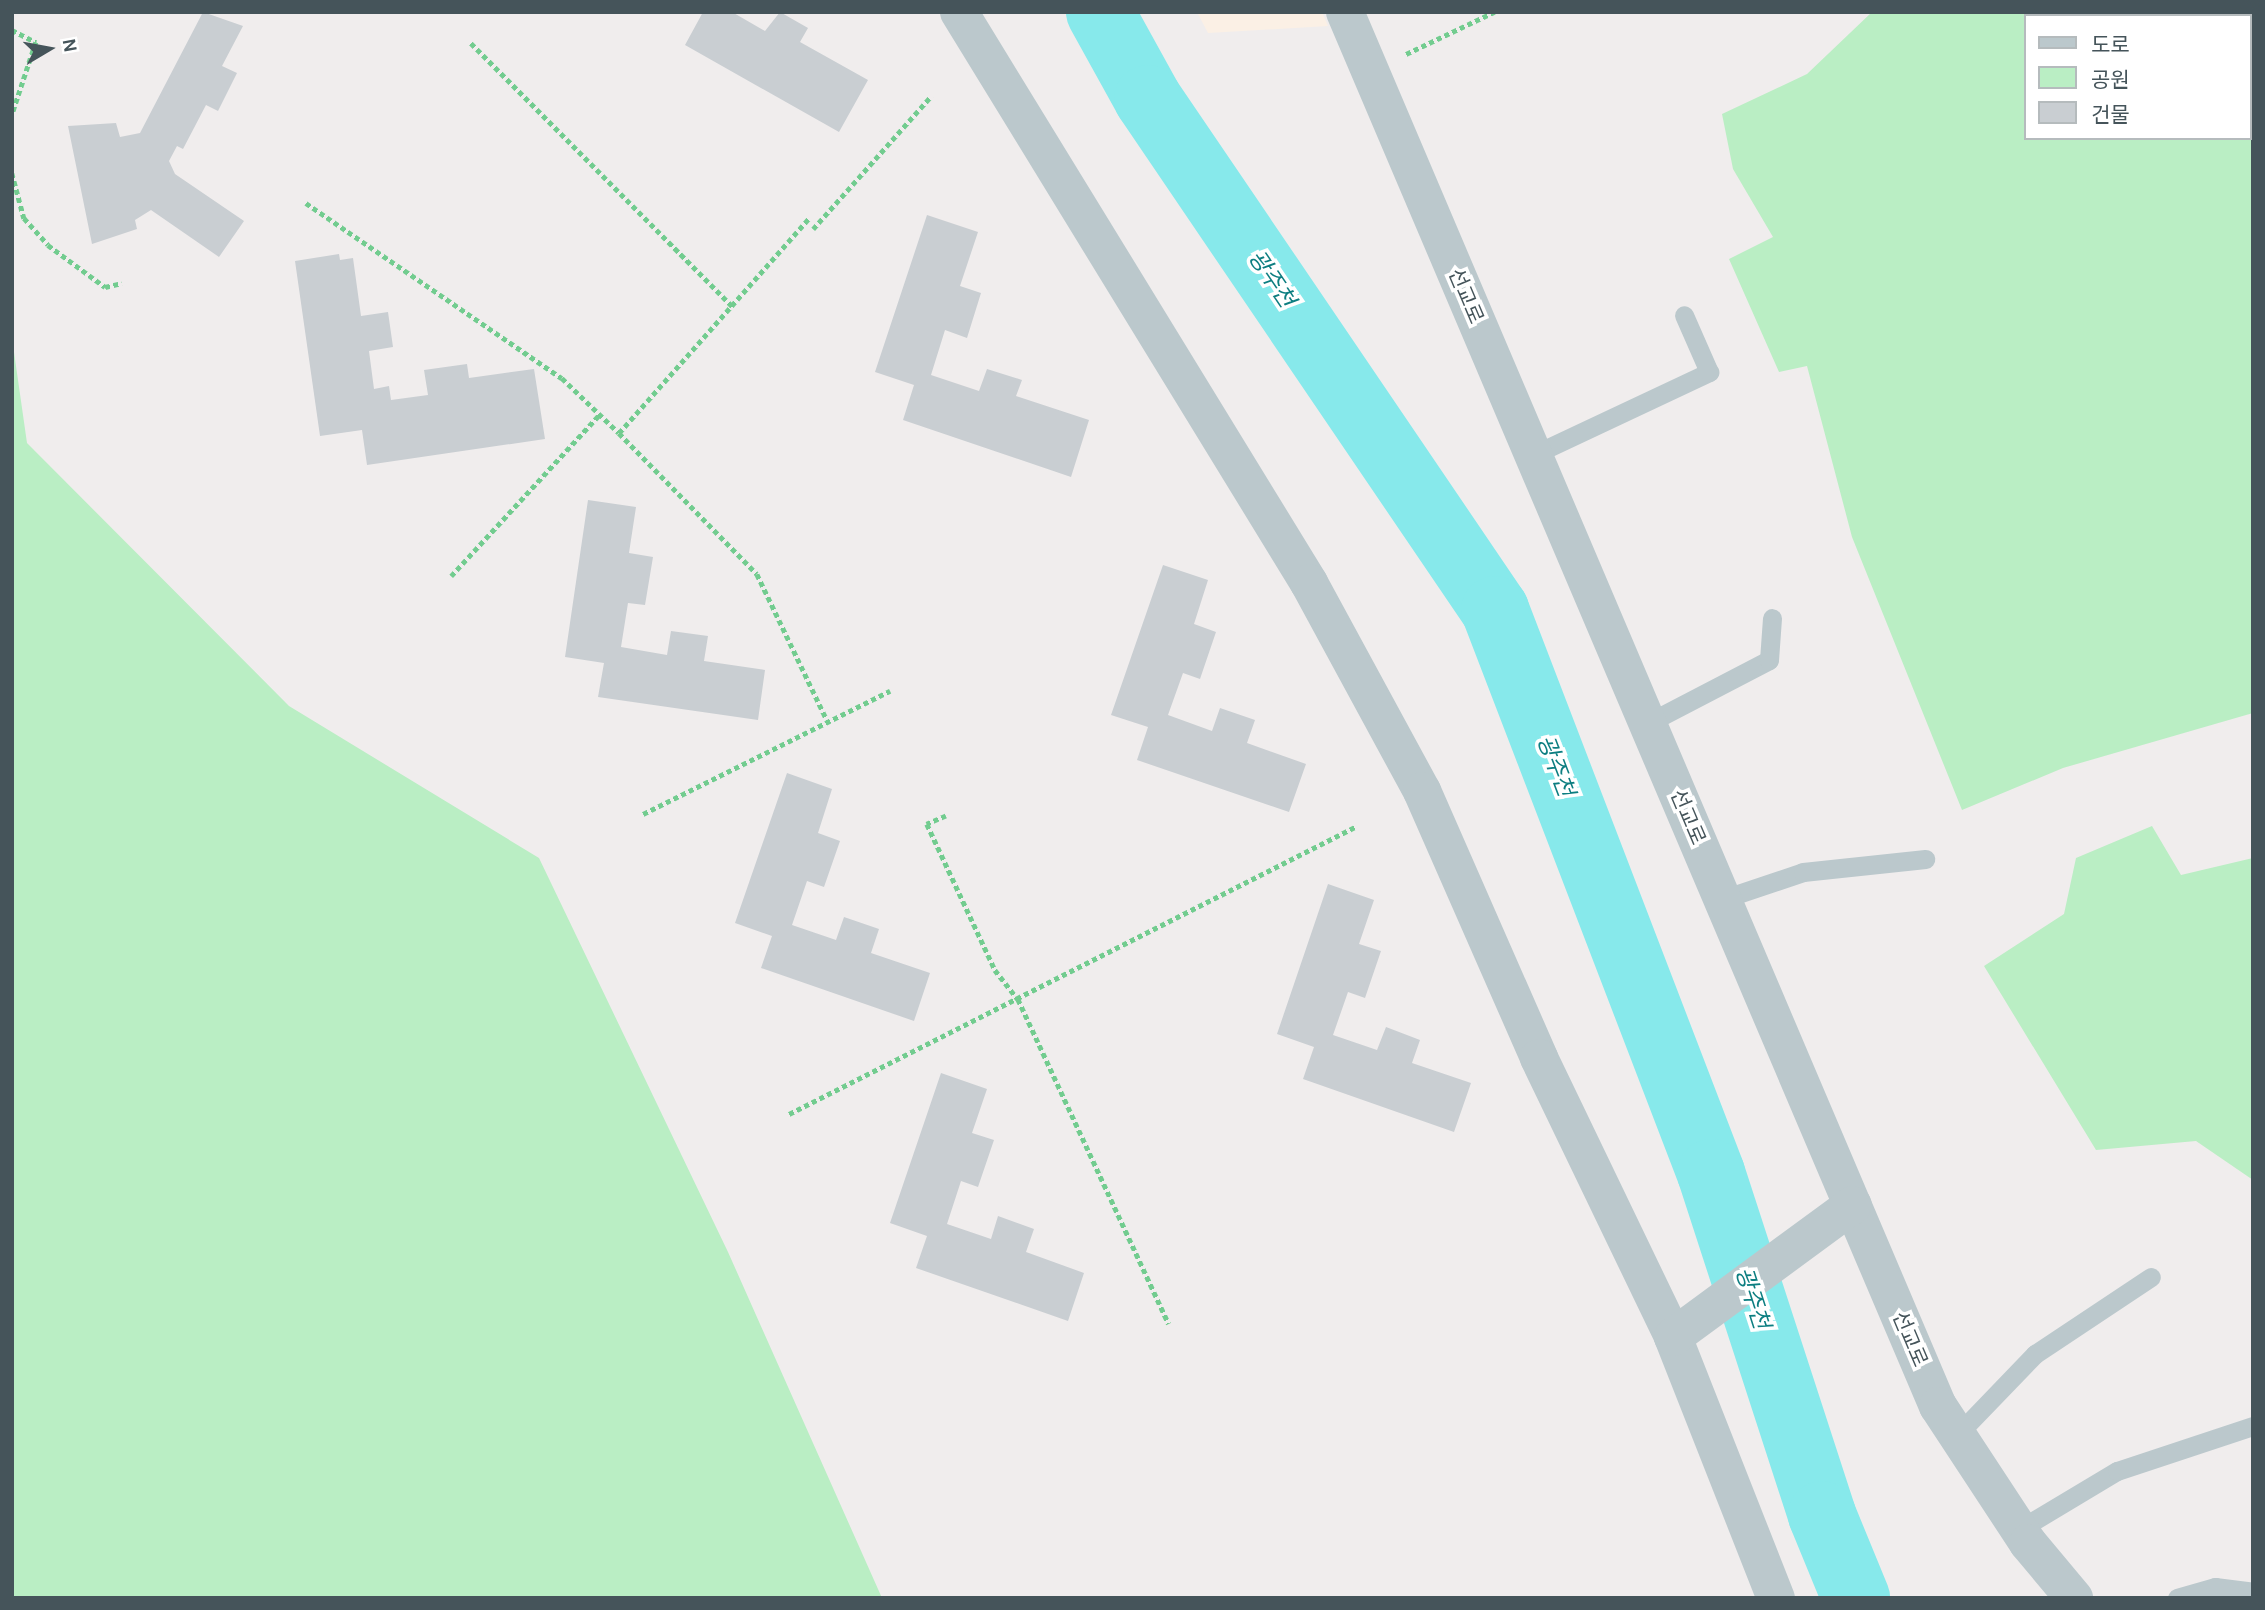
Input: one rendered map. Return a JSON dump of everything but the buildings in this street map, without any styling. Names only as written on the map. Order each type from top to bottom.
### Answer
[{"type":"street","points":[[959,12],[1309,583],[1422,791],[1539,1058],[1673,1337],[1776,1598]]},
{"type":"street","name":"선교로","points":[[1345,12],[1938,1406],[2020,1529],[2074,1598]]},
{"type":"street","points":[[1673,1337],[1853,1205]]},
{"type":"lane","points":[[1533,455],[1709,372],[1684,315]]},
{"type":"lane","points":[[1648,723],[1769,660],[1772,618]]},
{"type":"lane","points":[[1723,899],[1803,872],[1925,859]]},
{"type":"lane","points":[[1957,1435],[2035,1354],[2151,1277]]},
{"type":"lane","points":[[2020,1529],[2117,1471],[2253,1426]]},
{"type":"lane","points":[[2177,1598],[2215,1587],[2253,1592]]},
{"type":"path","points":[[1368,67],[1446,39],[1494,12]]},
{"type":"path","points":[[12,30],[36,42],[12,115]]},
{"type":"path","points":[[471,43],[732,306]]},
{"type":"path","points":[[813,229],[931,96]]},
{"type":"path","points":[[12,173],[24,218],[48,246],[105,287],[122,283]]},
{"type":"path","points":[[306,202],[562,379],[600,414],[757,573],[828,722]]},
{"type":"path","points":[[619,433],[810,217]]},
{"type":"path","points":[[451,576],[600,414]]},
{"type":"path","points":[[643,814],[891,691]]},
{"type":"path","points":[[946,816],[928,824],[995,970],[1018,999],[1169,1324]]},
{"type":"path","points":[[789,1114],[1355,827]]},
{"type":"shaded area","points":[[1197,12],[1322,12],[1328,26],[1208,33]]},
{"type":"green space","points":[[1872,12],[2253,12],[2253,713],[2063,768],[1962,810],[1852,537],[1807,366],[1779,372],[1729,259],[1773,237],[1733,169],[1722,114],[1807,74]]},
{"type":"green space","points":[[12,338],[27,443],[289,706],[539,858],[728,1252],[882,1598],[12,1598]]},
{"type":"green space","points":[[2152,826],[2181,875],[2253,858],[2253,1180],[2196,1141],[2096,1150],[1984,966],[2064,914],[2076,858]]},
{"type":"waterway","name":"광주천","points":[[1100,12],[1148,99],[1495,610],[1711,1173],[1822,1515],[1856,1598]]}]
